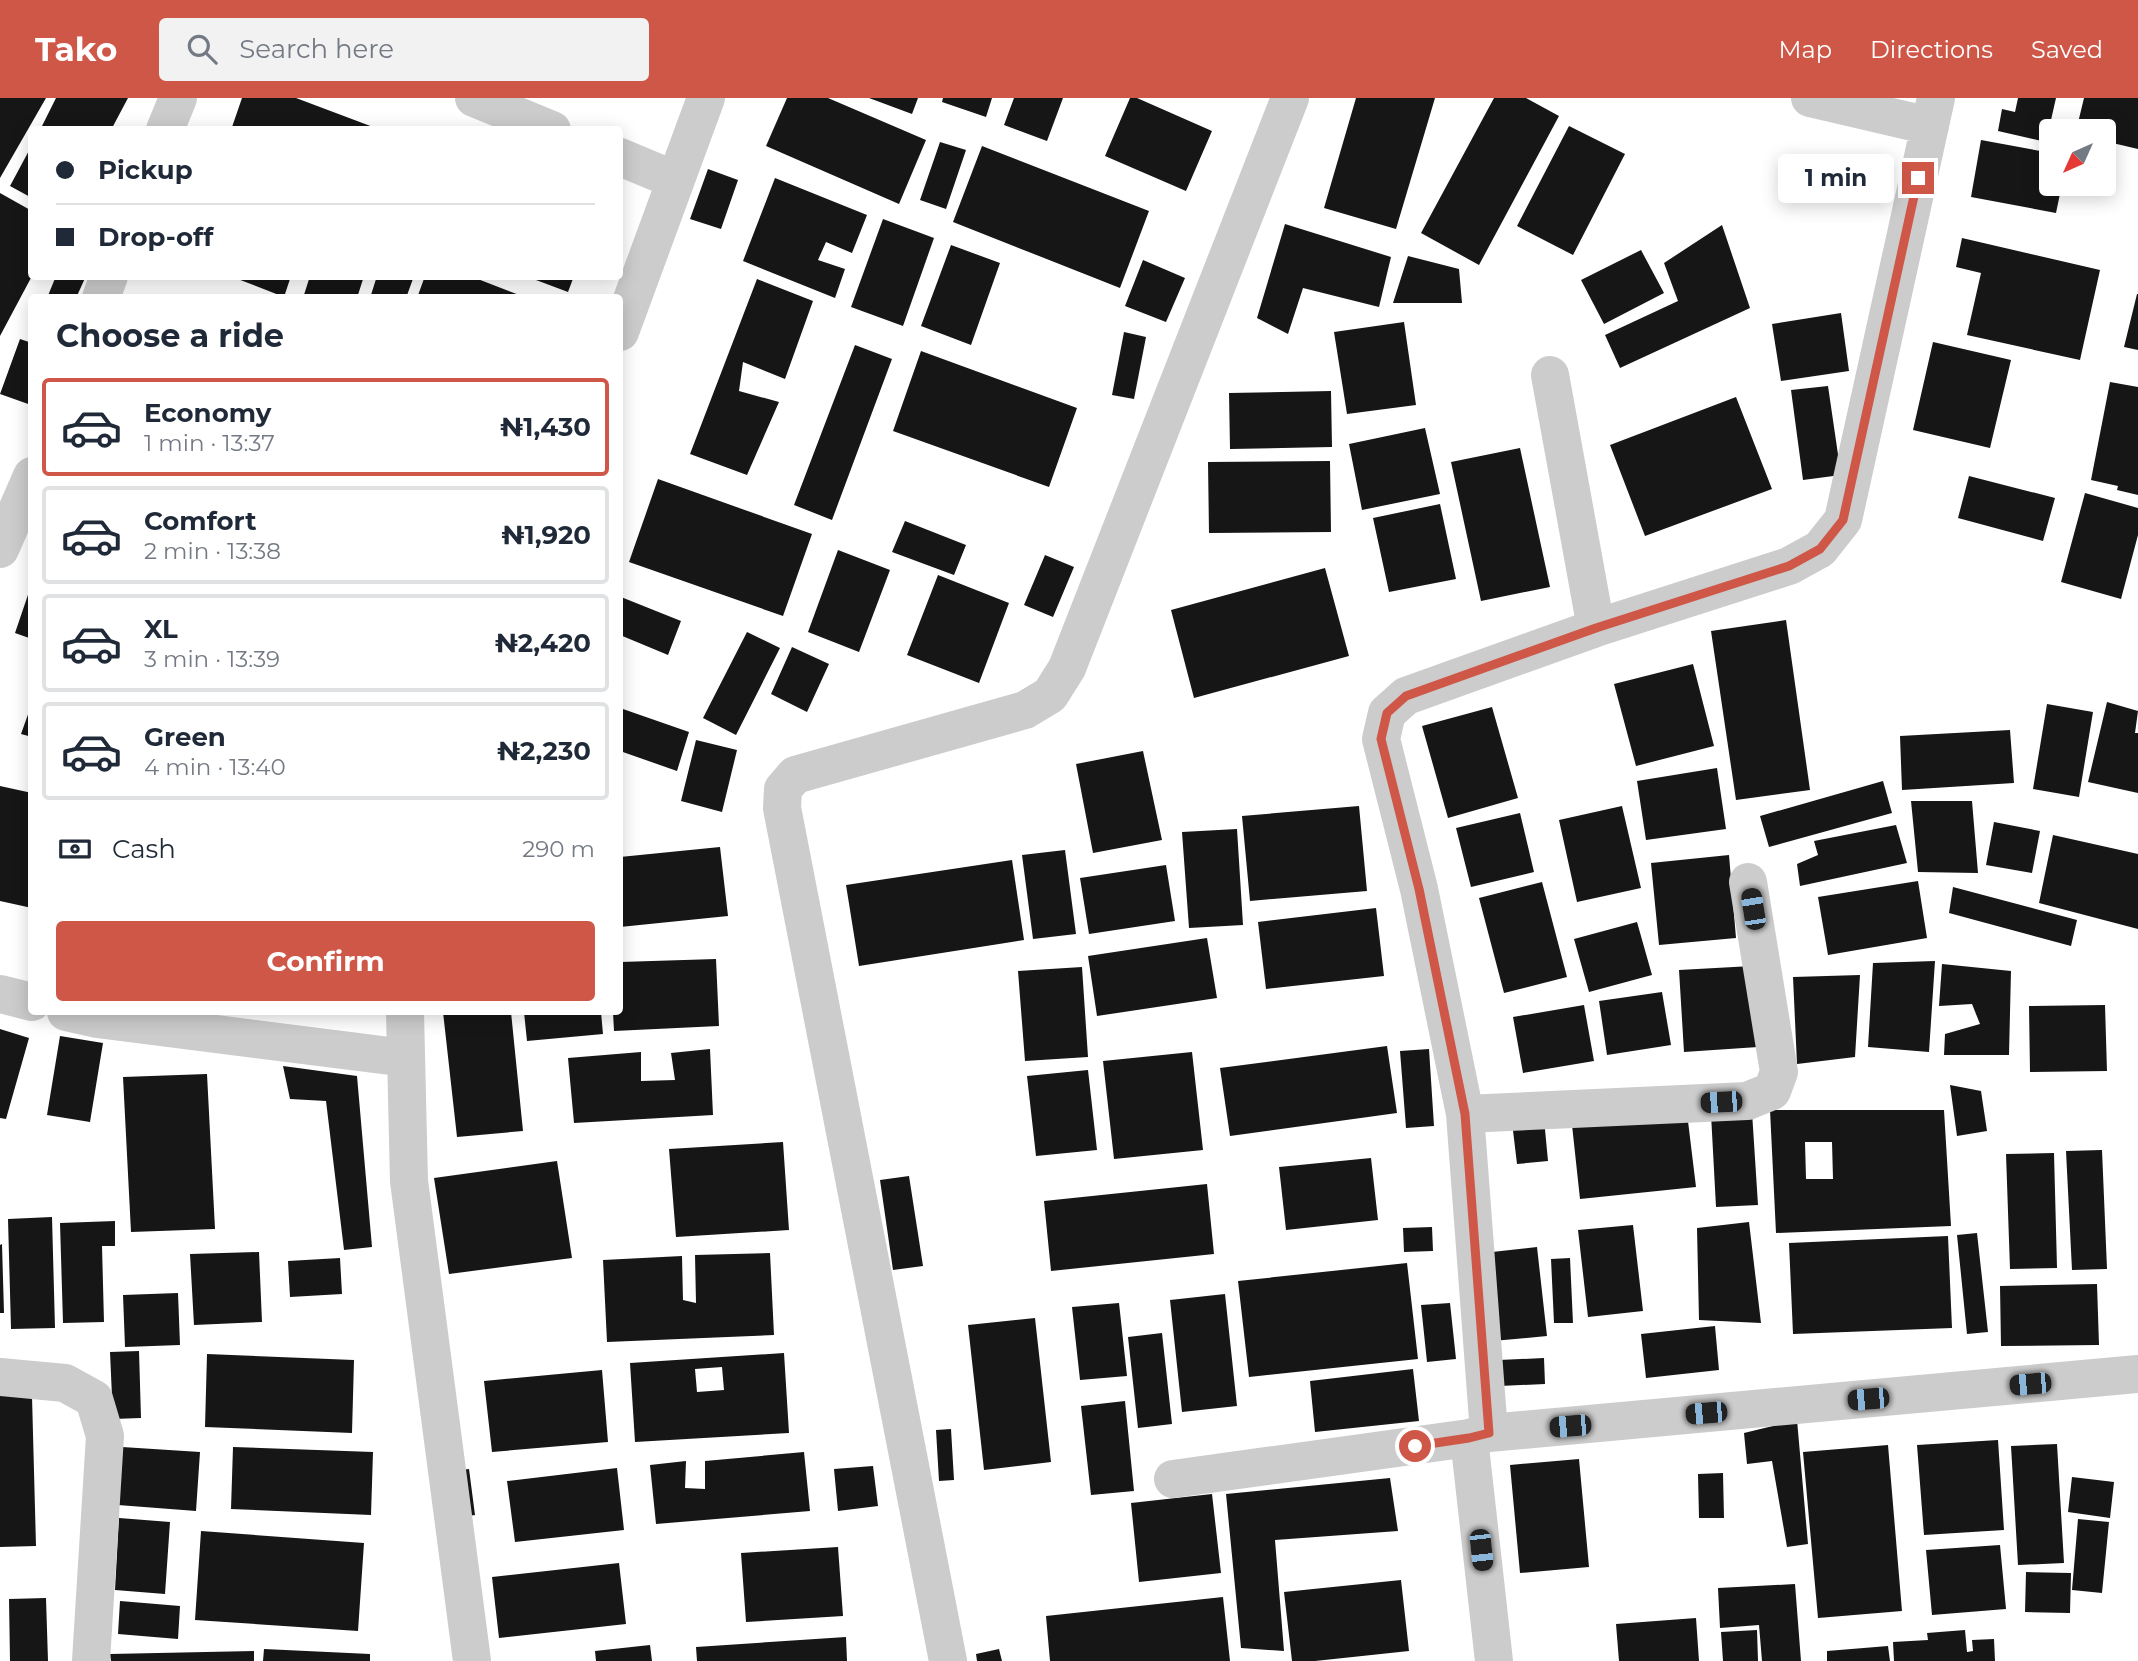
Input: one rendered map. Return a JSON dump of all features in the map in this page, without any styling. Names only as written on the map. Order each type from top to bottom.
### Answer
[{"type":"street","points":[[167,126],[178,98]]},
{"type":"street","points":[[474,98],[542,126]]},
{"type":"street","points":[[623,324],[706,98]]},
{"type":"street","points":[[948,1661],[782,808],[783,789],[795,775],[1025,710],[1051,695],[1067,668],[1290,98]]},
{"type":"street","points":[[1494,1661],[1479,1436],[1465,1114],[1419,889],[1381,739],[1387,713],[1406,696],[1596,628],[1789,566],[1820,549],[1843,520],[1933,112],[1810,98]]},
{"type":"street","points":[[623,158],[675,180]]},
{"type":"street","points":[[1550,375],[1596,628]]},
{"type":"street","points":[[0,549],[20,477]]},
{"type":"street","points":[[1465,1114],[1747,1101],[1772,1091],[1779,1072],[1748,882]]},
{"type":"street","points":[[0,994],[28,1001]]},
{"type":"street","points":[[78,1015],[97,1020],[406,1058]]},
{"type":"street","points":[[405,1015],[409,1181],[472,1661]]},
{"type":"street","points":[[1173,1479],[1479,1436],[2138,1374]]},
{"type":"street","points":[[0,1377],[65,1383],[94,1399],[105,1436],[91,1661]]},
{"type":"building","points":[[0,98],[46,98],[28,126],[0,178]]},
{"type":"building","points":[[56,98],[128,98],[113,126],[42,126]]},
{"type":"building","points":[[242,98],[296,98],[370,126],[232,126]]},
{"type":"building","points":[[787,98],[828,98],[926,140],[899,204],[766,146]]},
{"type":"building","points":[[869,98],[918,98],[912,114]]},
{"type":"building","points":[[943,98],[992,98],[986,117],[942,102]]},
{"type":"building","points":[[1014,98],[1063,98],[1047,141],[1004,125]]},
{"type":"building","points":[[1130,98],[1137,98],[1212,131],[1186,191],[1105,156]]},
{"type":"building","points":[[1356,98],[1435,98],[1396,229],[1324,208]]},
{"type":"building","points":[[1494,98],[1526,98],[1559,116],[1479,265],[1421,233]]},
{"type":"building","points":[[2018,98],[2056,98],[2051,119],[2039,119],[2039,140],[1998,131],[2002,109],[2015,112]]},
{"type":"building","points":[[2084,98],[2138,98],[2138,149],[2116,144],[2116,119],[2079,119]]},
{"type":"building","points":[[1569,126],[1625,154],[1573,255],[1517,226]]},
{"type":"building","points":[[1981,140],[2039,151],[2039,196],[2060,196],[2056,213],[1971,197]]},
{"type":"building","points":[[940,142],[966,150],[946,209],[920,200]]},
{"type":"building","points":[[982,146],[1149,211],[1120,288],[953,222]]},
{"type":"building","points":[[28,152],[28,196],[10,186]]},
{"type":"building","points":[[708,169],[738,180],[721,229],[690,219]]},
{"type":"building","points":[[775,178],[867,215],[852,253],[826,242],[818,260],[845,269],[835,298],[743,261]]},
{"type":"building","points":[[0,193],[28,209],[30,280],[0,336]]},
{"type":"building","points":[[883,219],[934,238],[903,326],[851,307]]},
{"type":"building","points":[[1285,224],[1391,257],[1379,307],[1303,288],[1288,334],[1257,318]]},
{"type":"building","points":[[1722,225],[1750,308],[1620,368],[1605,335],[1678,301],[1664,263]]},
{"type":"building","points":[[1962,238],[2100,270],[2080,360],[1967,335],[1981,273],[1956,267]]},
{"type":"building","points":[[951,245],[1000,263],[971,345],[921,326]]},
{"type":"building","points":[[1641,250],[1664,293],[1604,324],[1581,280]]},
{"type":"building","points":[[1408,256],[1459,269],[1462,303],[1393,303]]},
{"type":"building","points":[[1143,260],[1185,278],[1166,322],[1125,306]]},
{"type":"building","points":[[757,279],[813,301],[785,379],[743,362],[739,391],[779,402],[747,475],[690,454]]},
{"type":"building","points":[[54,280],[84,280],[78,294],[49,294]]},
{"type":"building","points":[[240,280],[290,280],[285,294],[276,294]]},
{"type":"building","points":[[309,280],[363,280],[358,294],[304,294]]},
{"type":"building","points":[[376,280],[413,280],[407,294],[371,294]]},
{"type":"building","points":[[424,280],[480,280],[517,294],[418,294]]},
{"type":"building","points":[[536,280],[572,280],[568,292]]},
{"type":"building","points":[[2138,294],[2138,350],[2124,347]]},
{"type":"building","points":[[1841,313],[1849,371],[1781,381],[1772,324]]},
{"type":"building","points":[[1404,322],[1416,405],[1347,414],[1334,332]]},
{"type":"building","points":[[1124,332],[1146,337],[1134,399],[1112,395]]},
{"type":"building","points":[[20,339],[28,342],[28,404],[0,394]]},
{"type":"building","points":[[1933,342],[2011,360],[1990,448],[1913,430]]},
{"type":"building","points":[[855,345],[892,359],[832,520],[794,505]]},
{"type":"building","points":[[921,351],[1077,408],[1049,487],[893,431]]},
{"type":"building","points":[[2110,382],[2138,387],[2138,495],[2117,490],[2118,486],[2091,480]]},
{"type":"building","points":[[1828,386],[1841,475],[1803,480],[1791,390]]},
{"type":"building","points":[[1331,391],[1332,447],[1230,449],[1229,393]]},
{"type":"building","points":[[1736,397],[1772,489],[1645,536],[1610,445]]},
{"type":"building","points":[[1425,428],[1440,494],[1362,510],[1349,444]]},
{"type":"building","points":[[1520,448],[1550,587],[1481,601],[1451,462]]},
{"type":"building","points":[[1330,461],[1331,532],[1209,533],[1208,462]]},
{"type":"building","points":[[1969,476],[2055,498],[2043,541],[1958,518]]},
{"type":"building","points":[[658,479],[812,534],[783,616],[629,562]]},
{"type":"building","points":[[2085,493],[2138,508],[2138,535],[2121,599],[2061,582]]},
{"type":"building","points":[[1440,504],[1456,579],[1389,592],[1373,518]]},
{"type":"building","points":[[905,521],[966,545],[954,575],[892,552]]},
{"type":"building","points":[[838,550],[890,570],[859,652],[808,632]]},
{"type":"building","points":[[1045,555],[1074,567],[1053,617],[1024,605]]},
{"type":"building","points":[[1325,568],[1349,656],[1194,698],[1171,610]]},
{"type":"building","points":[[938,575],[1009,603],[979,683],[907,655]]},
{"type":"building","points":[[28,595],[28,638],[15,633]]},
{"type":"building","points":[[623,598],[681,621],[668,655],[623,636]]},
{"type":"building","points":[[1786,620],[1810,790],[1736,800],[1711,631]]},
{"type":"building","points":[[747,632],[780,648],[736,735],[703,718]]},
{"type":"building","points":[[792,647],[829,664],[807,712],[771,694]]},
{"type":"building","points":[[1693,664],[1714,746],[1636,766],[1614,684]]},
{"type":"building","points":[[2107,702],[2138,711],[2135,733],[2138,733],[2138,793],[2088,782]]},
{"type":"building","points":[[2047,704],[2093,712],[2079,797],[2033,789]]},
{"type":"building","points":[[1492,707],[1518,798],[1448,818],[1422,726]]},
{"type":"building","points":[[623,709],[689,732],[677,771],[623,752]]},
{"type":"building","points":[[28,714],[28,736],[21,734]]},
{"type":"building","points":[[2010,730],[2014,783],[1902,790],[1900,736]]},
{"type":"building","points":[[696,740],[737,750],[722,812],[681,801]]},
{"type":"building","points":[[1143,751],[1162,840],[1093,853],[1076,764]]},
{"type":"building","points":[[1717,768],[1726,829],[1646,840],[1637,781]]},
{"type":"building","points":[[1883,781],[1892,813],[1769,847],[1760,816]]},
{"type":"building","points":[[0,786],[28,792],[28,907],[0,901]]},
{"type":"building","points":[[1911,801],[1972,801],[1978,873],[1918,872]]},
{"type":"building","points":[[1359,806],[1367,891],[1250,901],[1242,816]]},
{"type":"building","points":[[1622,806],[1641,888],[1577,902],[1559,820]]},
{"type":"building","points":[[1520,813],[1534,872],[1471,887],[1456,828]]},
{"type":"building","points":[[1994,822],[2040,831],[2032,873],[1986,865]]},
{"type":"building","points":[[1896,825],[1907,863],[1800,886],[1797,864],[1818,855],[1814,841]]},
{"type":"building","points":[[1237,829],[1243,925],[1189,928],[1182,832]]},
{"type":"building","points":[[2053,835],[2138,854],[2138,929],[2039,903]]},
{"type":"building","points":[[720,847],[728,916],[623,927],[623,857]]},
{"type":"building","points":[[1065,850],[1076,934],[1033,939],[1022,855]]},
{"type":"building","points":[[1729,855],[1736,938],[1659,945],[1651,863]]},
{"type":"building","points":[[1012,860],[1024,940],[859,966],[846,885]]},
{"type":"building","points":[[1166,865],[1175,921],[1089,934],[1080,878]]},
{"type":"building","points":[[1918,881],[1927,938],[1828,955],[1818,897]]},
{"type":"building","points":[[1542,882],[1567,977],[1504,993],[1479,898]]},
{"type":"building","points":[[1953,887],[2077,920],[2071,946],[1949,913]]},
{"type":"building","points":[[1376,908],[1384,976],[1266,989],[1258,922]]},
{"type":"building","points":[[1637,922],[1652,975],[1589,992],[1574,939]]},
{"type":"building","points":[[1207,938],[1217,998],[1097,1016],[1088,956]]},
{"type":"building","points":[[716,959],[719,1026],[614,1031],[613,1015],[623,1015],[623,962]]},
{"type":"building","points":[[1935,961],[1929,1052],[1868,1047],[1873,963]]},
{"type":"building","points":[[1942,964],[2011,971],[2009,1055],[1944,1055],[1945,1034],[1980,1024],[1972,1004],[1939,1006]]},
{"type":"building","points":[[1752,966],[1758,1047],[1684,1052],[1679,970]]},
{"type":"building","points":[[1082,967],[1088,1057],[1025,1061],[1018,971]]},
{"type":"building","points":[[1860,975],[1855,1057],[1797,1064],[1793,977]]},
{"type":"building","points":[[1662,992],[1671,1045],[1607,1055],[1599,1001]]},
{"type":"building","points":[[1584,1005],[1594,1061],[1523,1073],[1513,1017]]},
{"type":"building","points":[[2105,1005],[2107,1071],[2030,1072],[2029,1006]]},
{"type":"building","points":[[443,1015],[511,1015],[523,1131],[457,1137]]},
{"type":"building","points":[[524,1015],[601,1015],[603,1034],[527,1041]]},
{"type":"building","points":[[0,1029],[29,1038],[6,1119],[0,1118]]},
{"type":"building","points":[[60,1036],[103,1043],[90,1122],[47,1115]]},
{"type":"building","points":[[1387,1046],[1397,1113],[1230,1136],[1220,1068]]},
{"type":"building","points":[[710,1049],[713,1115],[574,1123],[568,1058],[641,1052],[641,1081],[675,1080],[671,1053]]},
{"type":"building","points":[[1429,1049],[1434,1126],[1406,1128],[1400,1051]]},
{"type":"building","points":[[1192,1052],[1203,1150],[1114,1159],[1103,1061]]},
{"type":"building","points":[[283,1066],[357,1076],[372,1247],[344,1250],[326,1101],[290,1099]]},
{"type":"building","points":[[1088,1070],[1097,1150],[1036,1156],[1027,1076]]},
{"type":"building","points":[[207,1074],[215,1229],[131,1232],[123,1077]]},
{"type":"building","points":[[1950,1085],[1981,1091],[1987,1131],[1957,1136]]},
{"type":"building","points":[[1770,1110],[1944,1110],[1951,1226],[1776,1233]],"holes":[[[1805,1142],[1832,1142],[1833,1179],[1806,1179]]]},
{"type":"building","points":[[1752,1112],[1758,1205],[1716,1207],[1711,1114]]},
{"type":"building","points":[[1687,1113],[1696,1187],[1580,1199],[1572,1125]]},
{"type":"building","points":[[1544,1119],[1548,1161],[1517,1164],[1512,1122]]},
{"type":"building","points":[[783,1142],[789,1230],[676,1237],[669,1149]]},
{"type":"building","points":[[2102,1150],[2107,1269],[2072,1270],[2066,1151]]},
{"type":"building","points":[[2054,1153],[2057,1268],[2010,1269],[2006,1154]]},
{"type":"building","points":[[1371,1158],[1378,1220],[1286,1230],[1279,1167]]},
{"type":"building","points":[[557,1161],[572,1258],[449,1274],[434,1178]]},
{"type":"building","points":[[909,1176],[923,1266],[893,1270],[880,1180]]},
{"type":"building","points":[[1207,1184],[1214,1254],[1051,1271],[1044,1201]]},
{"type":"building","points":[[52,1217],[55,1328],[11,1329],[8,1219]]},
{"type":"building","points":[[115,1221],[115,1246],[102,1246],[104,1322],[63,1323],[60,1223]]},
{"type":"building","points":[[1749,1222],[1761,1323],[1699,1320],[1697,1228]]},
{"type":"building","points":[[1633,1225],[1643,1311],[1588,1317],[1578,1230]]},
{"type":"building","points":[[1432,1227],[1433,1251],[1404,1252],[1403,1228]]},
{"type":"building","points":[[1977,1233],[1988,1332],[1967,1334],[1957,1235]]},
{"type":"building","points":[[1948,1236],[1952,1328],[1793,1334],[1789,1243]]},
{"type":"building","points":[[2,1244],[4,1313],[0,1313],[0,1245]]},
{"type":"building","points":[[1537,1247],[1547,1336],[1493,1341],[1483,1253]]},
{"type":"building","points":[[259,1252],[262,1322],[194,1325],[190,1254]]},
{"type":"building","points":[[770,1253],[774,1335],[607,1342],[603,1260],[682,1256],[683,1300],[696,1303],[695,1255]]},
{"type":"building","points":[[340,1258],[342,1294],[290,1297],[288,1261]]},
{"type":"building","points":[[1570,1258],[1573,1323],[1554,1323],[1551,1259]]},
{"type":"building","points":[[1407,1263],[1418,1359],[1249,1377],[1238,1281]]},
{"type":"building","points":[[2097,1284],[2099,1345],[2001,1346],[2000,1286]]},
{"type":"building","points":[[178,1293],[180,1345],[125,1347],[123,1295]]},
{"type":"building","points":[[1225,1294],[1237,1406],[1182,1412],[1170,1300]]},
{"type":"building","points":[[1119,1303],[1127,1376],[1080,1380],[1072,1307]]},
{"type":"building","points":[[1450,1303],[1456,1359],[1427,1362],[1421,1305]]},
{"type":"building","points":[[1035,1318],[1051,1462],[984,1470],[968,1325]]},
{"type":"building","points":[[1715,1326],[1719,1370],[1646,1378],[1641,1334]]},
{"type":"building","points":[[1162,1333],[1172,1424],[1138,1428],[1128,1337]]},
{"type":"building","points":[[139,1351],[141,1418],[113,1419],[110,1352]]},
{"type":"building","points":[[784,1353],[789,1433],[635,1442],[630,1363]],"holes":[[[722,1367],[724,1390],[697,1392],[695,1369]]]},
{"type":"building","points":[[207,1354],[354,1360],[352,1433],[205,1427]]},
{"type":"building","points":[[1544,1358],[1545,1384],[1500,1386],[1499,1360]]},
{"type":"building","points":[[1413,1369],[1419,1421],[1315,1432],[1310,1381]]},
{"type":"building","points":[[602,1370],[608,1442],[492,1452],[484,1381]]},
{"type":"building","points":[[0,1396],[32,1396],[36,1546],[0,1547]]},
{"type":"building","points":[[1125,1401],[1134,1491],[1091,1495],[1081,1406]]},
{"type":"building","points":[[1797,1420],[1808,1544],[1787,1547],[1772,1461],[1747,1464],[1744,1433]]},
{"type":"building","points":[[951,1429],[954,1480],[939,1481],[936,1430]]},
{"type":"building","points":[[1998,1440],[2004,1530],[1924,1535],[1917,1445]]},
{"type":"building","points":[[2057,1444],[2064,1563],[2018,1565],[2011,1446]]},
{"type":"building","points":[[1888,1445],[1902,1611],[1818,1618],[1803,1452]]},
{"type":"building","points":[[122,1447],[200,1452],[196,1511],[118,1505]]},
{"type":"building","points":[[233,1447],[373,1452],[371,1515],[231,1509]]},
{"type":"building","points":[[804,1452],[810,1511],[656,1524],[650,1465],[686,1461],[685,1488],[705,1489],[705,1461]]},
{"type":"building","points":[[1579,1459],[1589,1567],[1520,1573],[1510,1465]]},
{"type":"building","points":[[873,1466],[878,1506],[838,1511],[834,1469]]},
{"type":"building","points":[[617,1468],[624,1530],[515,1542],[507,1481]]},
{"type":"building","points":[[469,1469],[475,1515],[456,1518],[451,1471]]},
{"type":"building","points":[[1723,1473],[1724,1518],[1699,1518],[1698,1474]]},
{"type":"building","points":[[2072,1477],[2114,1482],[2110,1518],[2068,1512]]},
{"type":"building","points":[[1390,1478],[1398,1531],[1275,1540],[1284,1651],[1241,1648],[1226,1494]]},
{"type":"building","points":[[1212,1494],[1221,1573],[1139,1582],[1131,1503]]},
{"type":"building","points":[[119,1518],[170,1522],[165,1594],[115,1590]]},
{"type":"building","points":[[2078,1519],[2109,1522],[2102,1593],[2072,1590]]},
{"type":"building","points":[[201,1531],[364,1543],[358,1631],[195,1620]]},
{"type":"building","points":[[2000,1545],[2006,1609],[1932,1615],[1926,1550]]},
{"type":"building","points":[[838,1547],[843,1616],[746,1622],[741,1553]]},
{"type":"building","points":[[619,1563],[626,1624],[499,1638],[492,1577]]},
{"type":"building","points":[[2026,1572],[2071,1573],[2070,1613],[2025,1612]]},
{"type":"building","points":[[1401,1580],[1409,1651],[1292,1661],[1284,1592]]},
{"type":"building","points":[[1795,1584],[1801,1661],[1762,1661],[1759,1625],[1720,1628],[1718,1588]]},
{"type":"building","points":[[1223,1597],[1230,1661],[1050,1661],[1046,1616]]},
{"type":"building","points":[[46,1598],[48,1661],[10,1661],[9,1599]]},
{"type":"building","points":[[120,1601],[180,1606],[178,1639],[118,1634]]},
{"type":"building","points":[[1696,1618],[1699,1661],[1619,1661],[1616,1624]]},
{"type":"building","points":[[1757,1630],[1758,1661],[1723,1661],[1721,1632]]},
{"type":"building","points":[[1965,1630],[1967,1652],[1973,1651],[1972,1640],[1994,1639],[1995,1661],[1894,1661],[1893,1642],[1928,1640],[1927,1633]]},
{"type":"building","points":[[846,1637],[847,1661],[697,1661],[696,1647]]},
{"type":"building","points":[[650,1645],[652,1661],[596,1661],[595,1651]]},
{"type":"building","points":[[1888,1646],[1890,1661],[1827,1661],[1827,1651]]},
{"type":"building","points":[[264,1649],[370,1654],[370,1661],[263,1661]]},
{"type":"building","points":[[999,1649],[1002,1661],[977,1661],[976,1654]]},
{"type":"building","points":[[254,1651],[254,1661],[111,1661],[110,1654]]},
{"type":"route","points":[[1415,1446],[1489,1433],[1465,1114],[1419,889],[1381,739],[1387,713],[1406,696],[1596,628],[1789,566],[1820,549],[1843,520],[1918,178]]}]
